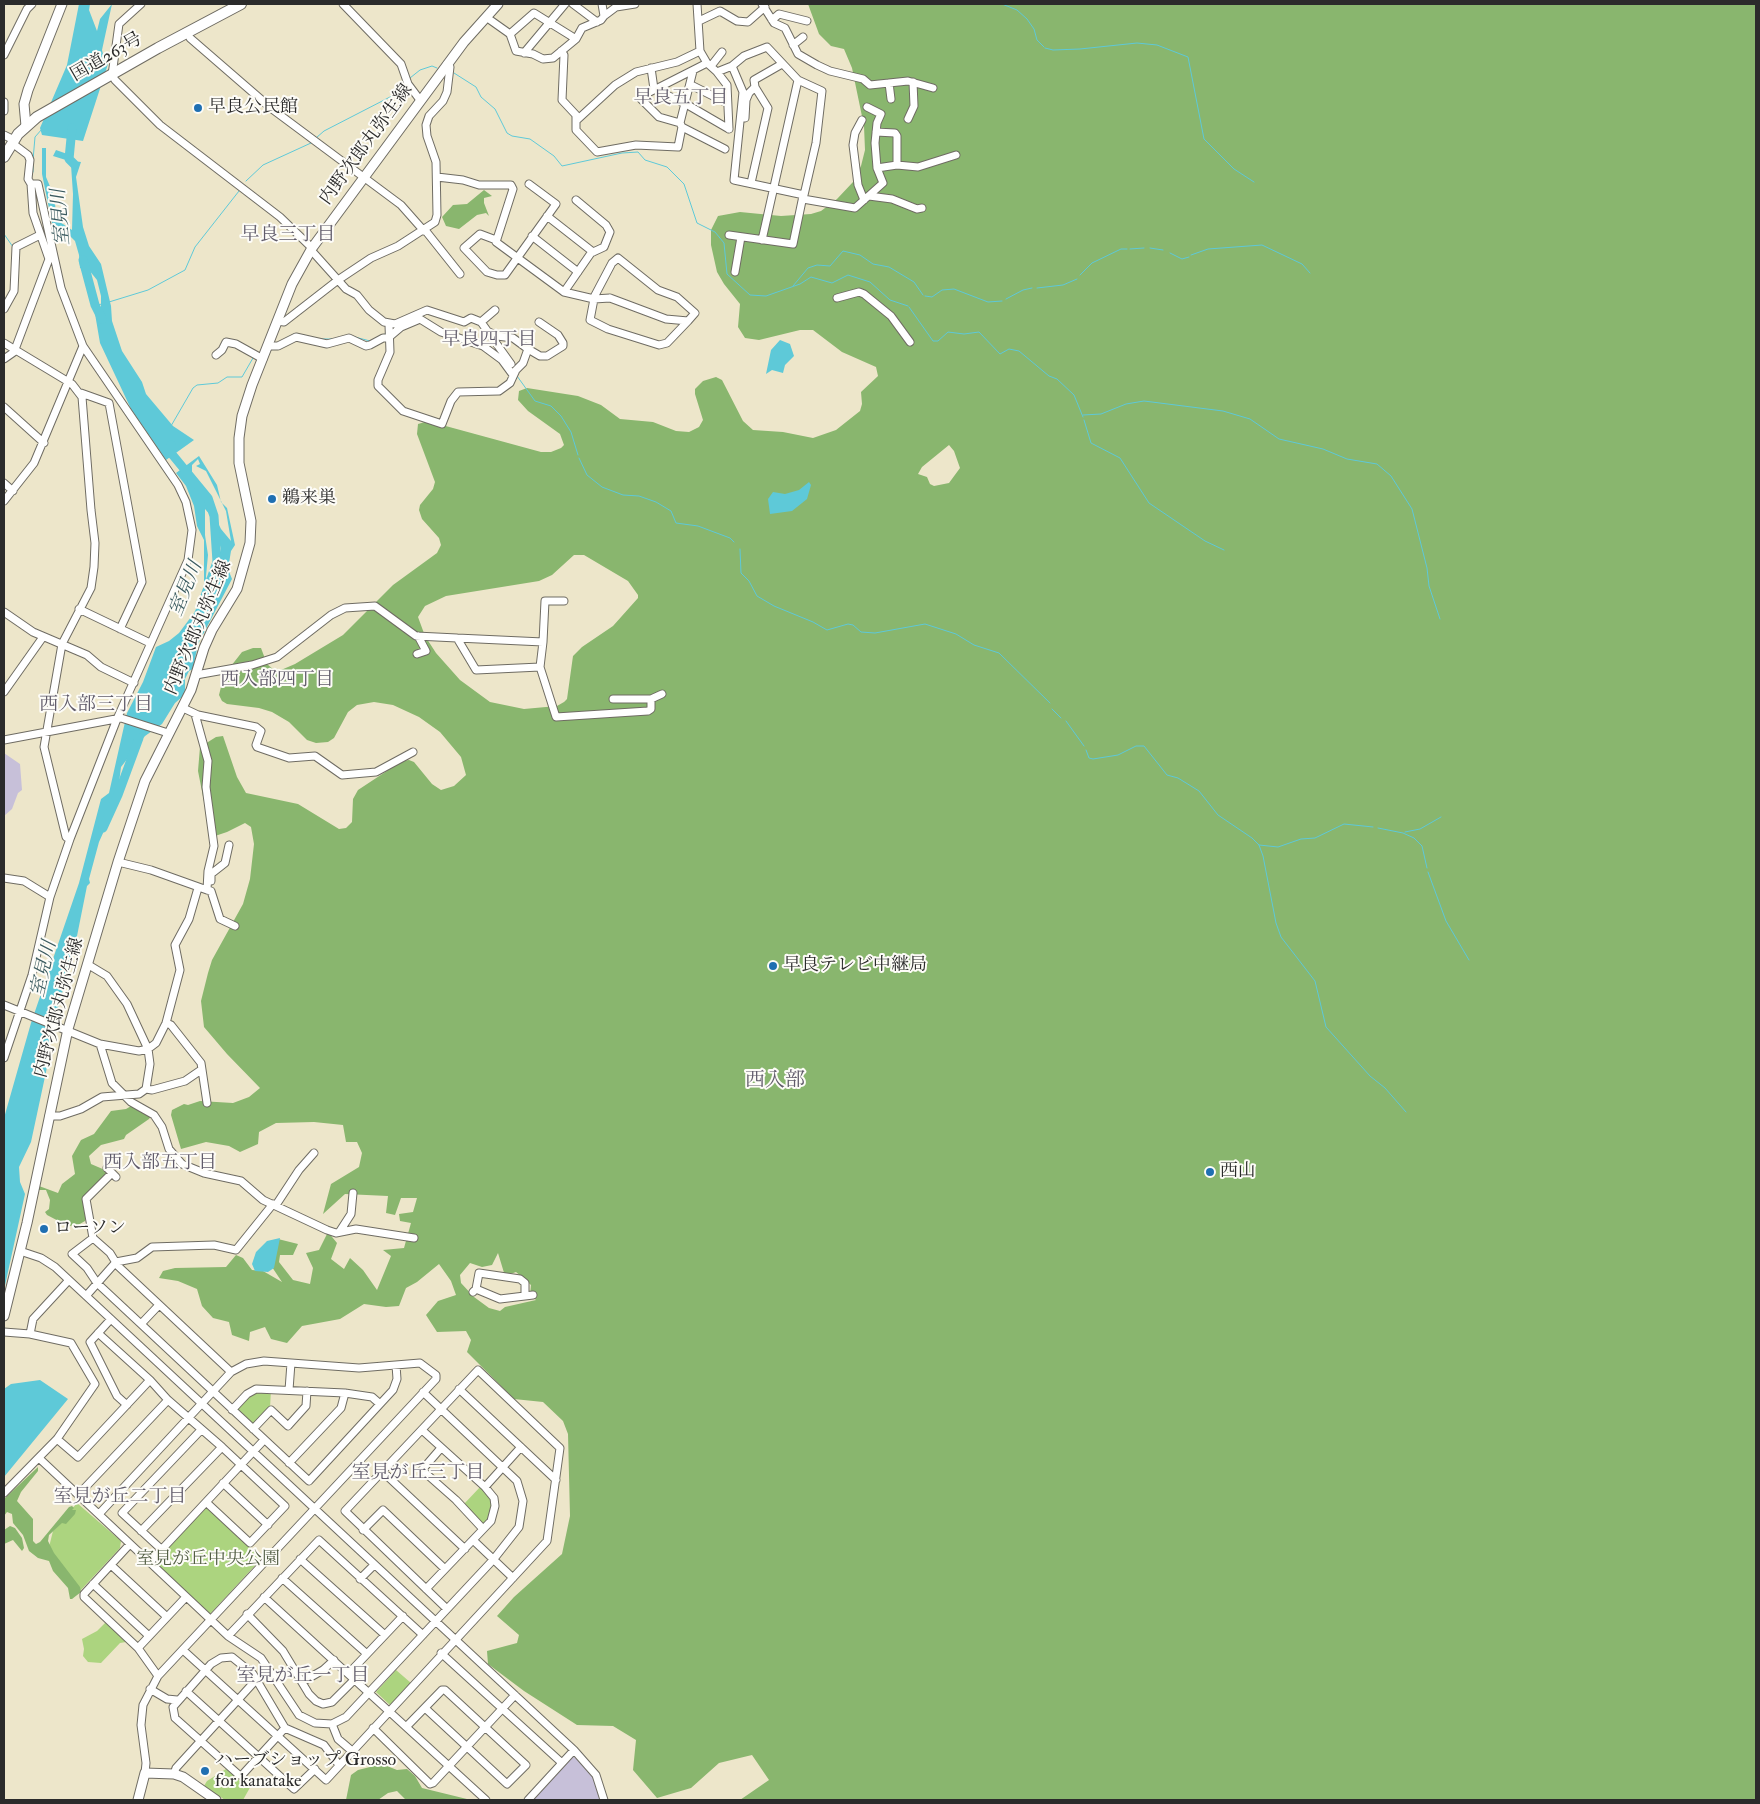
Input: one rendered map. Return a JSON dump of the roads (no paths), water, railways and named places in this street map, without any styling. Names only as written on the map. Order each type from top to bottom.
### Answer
[{"type":"highway","name":"国道263号","points":[[4,157],[26,126],[37,117],[187,32],[241,4]]},
{"type":"main road","name":"内野次郎丸弥生線","points":[[4,1316],[49,1116],[65,1028],[145,780],[166,733],[183,708],[212,630],[237,589],[250,543],[251,521],[239,463],[239,438],[242,416],[257,356],[268,346],[292,284],[311,249],[447,64],[498,4]]},
{"type":"main road","points":[[26,126],[24,104],[60,5]]},
{"type":"main road","points":[[142,1799],[145,1773],[174,1774],[183,1777],[216,1800]]},
{"type":"street","points":[[4,55],[27,9],[32,4]]},
{"type":"street","points":[[141,4],[119,24],[109,77],[160,125],[280,217],[346,289],[357,296],[369,310],[389,325]]},
{"type":"street","points":[[343,4],[401,64],[408,84],[420,100]]},
{"type":"street","points":[[524,53],[566,4]]},
{"type":"street","points":[[573,4],[597,22]]},
{"type":"street","points":[[602,4],[604,16]]},
{"type":"street","points":[[486,17],[510,34],[516,51],[533,54],[543,59],[553,58],[576,39],[578,32],[582,28],[597,22],[616,7],[633,4]]},
{"type":"street","points":[[654,90],[686,104],[729,129],[726,85],[700,51],[700,22],[696,4]]},
{"type":"street","points":[[700,22],[720,11],[737,21],[748,22],[764,6],[772,20],[785,28],[798,54],[830,72],[864,78],[870,85],[897,80],[933,88]]},
{"type":"street","points":[[510,34],[534,13],[576,39]]},
{"type":"street","points":[[772,20],[779,14],[807,21]]},
{"type":"street","points":[[187,32],[190,38],[272,109],[364,176],[401,206],[424,230],[442,255],[460,274]]},
{"type":"street","points":[[793,45],[803,37]]},
{"type":"street","points":[[717,72],[732,66],[744,56],[762,47],[771,50],[798,80],[822,91],[816,143],[793,244],[729,235]]},
{"type":"street","points":[[577,120],[615,85],[636,72],[677,62],[700,51]]},
{"type":"street","points":[[561,52],[564,56],[562,100],[576,115],[576,130],[597,152],[636,145],[678,147],[693,71]]},
{"type":"street","points":[[722,52],[709,65],[654,90],[641,99],[659,117],[681,125],[724,149]]},
{"type":"street","points":[[277,322],[284,322],[302,310],[338,280],[371,258],[424,230],[434,222],[437,215],[436,162],[427,136],[426,125],[429,116],[443,101],[447,92],[450,67],[447,64]]},
{"type":"street","points":[[751,183],[768,108],[755,87],[754,80],[782,64]]},
{"type":"street","points":[[732,66],[743,92],[734,180],[855,208],[883,183],[877,168],[876,132],[881,114],[867,107]]},
{"type":"street","points":[[651,68],[654,90]]},
{"type":"street","points":[[762,240],[798,80]]},
{"type":"street","points":[[908,119],[914,106],[912,82]]},
{"type":"street","points":[[889,83],[891,99]]},
{"type":"street","points":[[691,86],[727,103]]},
{"type":"street","points":[[745,123],[746,100],[749,93],[755,87]]},
{"type":"street","points":[[4,102],[4,111]]},
{"type":"street","points":[[862,120],[855,133],[853,145],[858,185],[866,198]]},
{"type":"street","points":[[876,132],[895,134],[897,165]]},
{"type":"street","points":[[4,135],[28,155],[30,160],[28,178],[31,184],[33,213],[49,259],[14,350],[4,359]]},
{"type":"street","points":[[877,168],[897,165],[918,167],[956,155]]},
{"type":"street","points":[[437,178],[463,180],[479,186],[511,185],[513,189],[496,240]]},
{"type":"street","points":[[4,1054],[21,1013],[50,897],[70,840],[150,643],[188,560],[192,530],[191,517],[178,485],[83,346],[61,288],[38,184],[31,184]]},
{"type":"street","points":[[529,184],[556,204],[532,236],[517,257],[504,275],[497,276],[487,272],[464,248],[480,234],[496,240],[498,244],[517,257],[564,292],[594,299],[610,298],[666,319],[688,321]]},
{"type":"street","points":[[866,198],[892,199],[917,209],[922,208]]},
{"type":"street","points":[[564,292],[593,252],[604,247],[610,232],[606,225],[576,200]]},
{"type":"street","points":[[547,216],[593,252]]},
{"type":"street","points":[[4,309],[14,291],[16,247],[40,234]]},
{"type":"street","points":[[532,236],[578,272]]},
{"type":"street","points":[[735,272],[741,237]]},
{"type":"street","points":[[618,258],[658,290],[677,297],[695,313],[688,321],[667,343],[659,344],[608,329],[590,320],[594,299],[612,262],[618,258]]},
{"type":"street","points":[[837,298],[859,292],[864,294],[891,316],[910,342]]},
{"type":"street","points":[[389,325],[427,310],[464,322],[471,318],[480,322],[514,373]]},
{"type":"street","points":[[480,322],[495,310]]},
{"type":"street","points":[[268,346],[278,346],[296,337],[304,337],[327,344],[349,338],[366,346],[388,338],[401,327],[420,319],[440,332],[483,346],[502,360],[514,373]]},
{"type":"street","points":[[485,330],[497,336],[513,338],[540,356],[547,356],[563,346],[563,343],[558,335],[539,322]]},
{"type":"street","points":[[389,325],[390,352],[378,380],[378,386],[404,412],[442,424],[451,401],[458,392],[498,391],[510,383],[514,373],[523,362],[528,348]]},
{"type":"street","points":[[4,342],[14,350],[68,381],[82,393],[109,403],[142,582],[120,629]]},
{"type":"street","points":[[216,355],[222,350],[226,342],[236,344],[257,356]]},
{"type":"street","points":[[4,500],[34,463],[83,346]]},
{"type":"street","points":[[70,840],[66,837],[44,747],[62,644],[93,582],[95,552],[82,393]]},
{"type":"street","points":[[4,407],[44,443]]},
{"type":"street","points":[[4,483],[13,491]]},
{"type":"street","points":[[564,601],[544,601],[540,667],[556,717],[648,711],[651,709],[651,698]]},
{"type":"street","points":[[196,675],[252,665],[277,657],[331,615],[345,608],[375,606],[418,636],[426,651],[417,654]]},
{"type":"street","points":[[79,609],[150,643]]},
{"type":"street","points":[[4,612],[43,637],[87,655],[101,667],[134,683]]},
{"type":"street","points":[[418,636],[543,642]]},
{"type":"street","points":[[4,692],[43,637]]},
{"type":"street","points":[[457,638],[476,670],[540,667]]},
{"type":"street","points":[[613,699],[651,698],[662,694]]},
{"type":"street","points":[[183,708],[195,714],[256,728],[261,731],[256,745],[257,748],[289,758],[315,756],[342,775],[376,772],[413,752]]},
{"type":"street","points":[[195,714],[208,761],[206,788],[214,846],[208,871],[209,891],[220,920],[235,926]]},
{"type":"street","points":[[4,740],[119,718],[166,733]]},
{"type":"street","points":[[209,891],[211,874],[225,863],[229,845]]},
{"type":"street","points":[[118,862],[151,870],[209,891]]},
{"type":"street","points":[[4,878],[24,881],[50,897]]},
{"type":"street","points":[[4,1005],[65,1028],[100,1044],[139,1052],[148,1049],[156,1043],[166,1022],[180,970],[175,945],[189,919],[198,888]]},
{"type":"street","points":[[87,964],[107,976],[127,1004],[148,1049],[150,1064],[146,1089]]},
{"type":"street","points":[[166,1022],[171,1025],[200,1063],[207,1104]]},
{"type":"street","points":[[100,1044],[112,1083],[124,1095],[154,1115],[162,1127],[169,1149],[182,1164],[204,1174],[241,1181],[259,1197],[317,1226],[336,1233],[356,1229],[414,1238]]},
{"type":"street","points":[[49,1116],[60,1116],[81,1109],[102,1097],[139,1094],[146,1089],[152,1090],[185,1081],[201,1070]]},
{"type":"street","points":[[86,1296],[116,1262],[137,1258],[152,1247],[214,1246],[236,1250],[275,1205],[299,1170],[314,1153]]},
{"type":"street","points":[[112,1172],[86,1199],[92,1238],[110,1253],[116,1262],[159,1305],[231,1372]]},
{"type":"street","points":[[340,1231],[351,1214],[353,1193]]},
{"type":"street","points":[[92,1238],[72,1254],[87,1268],[97,1283],[309,1481],[396,1385],[396,1365]]},
{"type":"street","points":[[20,1251],[48,1262],[69,1280],[574,1750],[596,1775],[604,1800]]},
{"type":"street","points":[[479,1273],[520,1279],[525,1283],[529,1295],[500,1299],[474,1290],[479,1273]]},
{"type":"street","points":[[30,1334],[33,1319],[69,1280]]},
{"type":"street","points":[[141,1324],[159,1305]]},
{"type":"street","points":[[111,1319],[90,1342],[117,1396],[127,1405]]},
{"type":"street","points":[[4,1332],[30,1334],[71,1343],[95,1384],[57,1439],[40,1459],[4,1493]]},
{"type":"street","points":[[98,1333],[150,1380],[168,1400],[285,1506],[250,1543],[206,1502]]},
{"type":"street","points":[[99,1514],[231,1372],[252,1362],[359,1368],[420,1363],[436,1375],[436,1379],[158,1676],[150,1688],[143,1705],[141,1726],[146,1763],[145,1773]]},
{"type":"street","points":[[289,1390],[292,1363]]},
{"type":"street","points":[[183,1650],[326,1780],[547,1540],[560,1448],[478,1370],[345,1511],[447,1609]]},
{"type":"street","points":[[57,1439],[78,1457],[150,1380]]},
{"type":"street","points":[[232,1410],[247,1394],[256,1388],[372,1396],[380,1404]]},
{"type":"street","points":[[459,1389],[556,1480]]},
{"type":"street","points":[[253,1429],[271,1410],[288,1426],[306,1406],[307,1391]]},
{"type":"street","points":[[40,1459],[228,1636],[262,1658],[298,1715],[315,1723],[332,1724],[346,1717],[493,1560],[518,1530],[523,1505],[520,1486],[504,1467],[423,1392]]},
{"type":"street","points":[[289,1463],[341,1408],[345,1393]]},
{"type":"street","points":[[78,1495],[168,1400]]},
{"type":"street","points":[[161,1549],[122,1513],[201,1430]]},
{"type":"street","points":[[422,1430],[485,1487],[494,1498],[495,1511],[491,1521],[426,1589]]},
{"type":"street","points":[[150,1562],[264,1440]]},
{"type":"street","points":[[141,1531],[222,1447]]},
{"type":"street","points":[[441,1448],[422,1470],[456,1500],[483,1529]]},
{"type":"street","points":[[485,1487],[521,1448]]},
{"type":"street","points":[[383,1472],[465,1549]]},
{"type":"street","points":[[223,1483],[268,1525]]},
{"type":"street","points":[[363,1530],[383,1510],[446,1569]]},
{"type":"street","points":[[228,1636],[319,1540],[424,1635]]},
{"type":"street","points":[[473,1540],[513,1578]]},
{"type":"street","points":[[130,1544],[93,1584],[84,1597],[138,1648],[158,1676]]},
{"type":"street","points":[[300,1558],[385,1635]]},
{"type":"street","points":[[111,1565],[167,1617]]},
{"type":"street","points":[[360,1579],[374,1565]]},
{"type":"street","points":[[282,1578],[367,1654]]},
{"type":"street","points":[[93,1584],[148,1636]]},
{"type":"street","points":[[138,1648],[186,1597]]},
{"type":"street","points":[[264,1597],[486,1800]]},
{"type":"street","points":[[247,1614],[283,1651],[309,1694],[316,1701],[323,1704],[337,1698],[355,1679]]},
{"type":"street","points":[[349,1673],[403,1616]]},
{"type":"street","points":[[441,1653],[562,1763]]},
{"type":"street","points":[[285,1728],[239,1776],[175,1718],[173,1707],[204,1670],[217,1660],[232,1657],[240,1662],[256,1680],[285,1728],[324,1745],[339,1765]]},
{"type":"street","points":[[302,1682],[323,1670],[334,1660]]},
{"type":"street","points":[[174,1774],[218,1720],[256,1680]]},
{"type":"street","points":[[150,1688],[167,1699],[177,1700]]},
{"type":"street","points":[[407,1726],[425,1708],[444,1690],[525,1764],[507,1784],[425,1708]]},
{"type":"street","points":[[186,1691],[294,1789],[314,1769]]},
{"type":"street","points":[[373,1728],[430,1784],[450,1766],[515,1695]]},
{"type":"street","points":[[332,1724],[338,1739],[352,1751]]},
{"type":"street","points":[[528,1800],[574,1750]]},
{"type":"water","points":[[79,4],[90,4],[89,10],[97,31],[100,19],[112,4],[102,50],[105,62],[108,64],[83,141],[42,135],[40,128],[67,65]]},
{"type":"water","points":[[42,148],[46,148],[46,177],[54,196],[56,212],[60,222],[72,230],[73,194],[71,165],[69,161],[53,156],[56,150],[73,156],[74,161],[81,162],[76,177],[83,227],[89,246],[101,264],[111,306],[112,321],[122,351],[142,382],[146,394],[173,426],[194,440],[166,460],[131,409],[100,343],[94,308],[101,310],[101,296],[97,280],[89,270],[80,268],[75,241],[60,226],[53,228],[42,174]]},
{"type":"water","points":[[780,340],[790,344],[794,356],[785,365],[783,373],[772,370],[766,374],[771,350]]},
{"type":"water","points":[[199,456],[217,485],[221,500],[206,471],[196,466],[200,464],[198,459],[192,465],[192,482],[207,501],[221,529],[231,541],[226,511],[222,503],[227,508],[235,545],[231,551],[228,569],[232,579],[198,644],[193,669],[189,671],[185,679],[185,690],[182,697],[175,703],[162,724],[145,736],[121,767],[118,791],[106,816],[108,822],[99,842],[89,879],[90,883],[87,886],[74,951],[49,1039],[49,1058],[31,1142],[19,1167],[20,1182],[25,1194],[4,1290],[4,1118],[31,1023],[79,883],[101,799],[109,793],[127,713],[143,682],[156,647],[169,641],[179,633],[194,613],[204,593],[204,540],[197,526],[194,506],[186,486],[176,473]],"holes":[[[205,509],[212,517],[221,549],[219,556],[223,562],[211,585],[207,584],[206,576],[208,555],[205,535]]]},
{"type":"water","points":[[809,482],[811,485],[807,499],[792,511],[770,514],[768,499],[773,492],[785,494],[799,490]]},
{"type":"water","points":[[280,1238],[274,1268],[268,1272],[255,1271],[252,1264],[256,1252],[267,1241]]},
{"type":"water","points":[[40,1380],[68,1399],[4,1477],[4,1389],[11,1384]]},
{"type":"waterway","points":[[1002,4],[1017,10],[1027,19],[1034,29],[1037,40],[1044,47]]},
{"type":"waterway","points":[[1045,48],[1053,50],[1080,49],[1137,43],[1157,45],[1188,57],[1204,139],[1234,169],[1254,182]]},
{"type":"waterway","points":[[410,78],[420,70],[432,66],[437,68]]},
{"type":"waterway","points":[[454,73],[476,87],[481,97],[495,109],[507,133],[512,136],[530,139],[554,156],[562,166],[622,153],[638,152],[645,160],[667,167],[684,184],[697,223],[715,232],[724,243],[727,274],[750,295],[766,296],[800,284],[811,277],[832,283],[848,275],[870,282],[890,300],[908,306]]},
{"type":"waterway","points":[[316,138],[324,131],[390,97],[404,84]]},
{"type":"waterway","name":"室見川","points":[[72,128],[69,159],[74,164]]},
{"type":"waterway","points":[[33,160],[35,137],[42,129]]},
{"type":"waterway","points":[[246,181],[263,165],[311,143]]},
{"type":"waterway","points":[[33,166],[33,172]]},
{"type":"waterway","points":[[109,302],[148,290],[185,270],[195,247],[239,191]]},
{"type":"waterway","points":[[4,234],[13,247]]},
{"type":"waterway","points":[[1191,255],[1208,249],[1262,245],[1302,264],[1310,273]]},
{"type":"waterway","points":[[1130,249],[1144,248]]},
{"type":"waterway","points":[[1150,248],[1163,250]]},
{"type":"waterway","points":[[1080,275],[1092,263],[1121,249],[1127,249]]},
{"type":"waterway","points":[[793,286],[808,268],[817,265],[830,266],[843,251],[860,255],[873,264],[889,267],[914,282],[923,295]]},
{"type":"waterway","points":[[1170,253],[1182,259],[1189,257]]},
{"type":"waterway","name":"室見川","points":[[83,260],[95,305],[102,319]]},
{"type":"waterway","points":[[1037,288],[1063,285],[1077,279]]},
{"type":"waterway","points":[[1006,299],[1023,290],[1032,288]]},
{"type":"waterway","points":[[925,296],[932,297],[942,290],[954,289],[988,302],[1002,301]]},
{"type":"waterway","name":"室見川","points":[[95,305],[103,304]]},
{"type":"waterway","points":[[909,307],[933,341],[938,341],[948,332],[964,334],[979,332],[1000,354],[1009,349],[1019,351],[1049,376],[1057,379],[1074,395],[1083,417]]},
{"type":"waterway","points":[[421,316],[432,322]]},
{"type":"waterway","points":[[277,343],[294,334]]},
{"type":"waterway","points":[[298,334],[308,336]]},
{"type":"waterway","points":[[351,336],[370,341],[385,334]]},
{"type":"waterway","points":[[322,339],[333,339]]},
{"type":"waterway","points":[[171,426],[193,388],[197,385],[218,383],[227,377],[242,377],[253,358]]},
{"type":"waterway","points":[[517,376],[535,401],[551,406],[561,416],[571,432],[578,455]]},
{"type":"waterway","points":[[1083,415],[1101,414],[1126,404],[1144,401],[1223,411],[1250,419],[1279,439],[1323,449],[1347,459],[1377,464],[1391,476],[1412,509],[1427,568],[1429,586],[1440,619]]},
{"type":"waterway","points":[[1084,420],[1091,443],[1120,458],[1149,503],[1205,541],[1224,550]]},
{"type":"waterway","name":"室見川","points":[[171,445],[171,453],[208,498],[214,516],[217,562],[205,596]]},
{"type":"waterway","points":[[579,458],[587,475],[602,487],[623,495],[639,496],[656,502],[671,511],[676,523],[698,526],[730,538],[734,542]]},
{"type":"waterway","points":[[740,549],[741,573],[749,581],[757,596],[774,606],[813,622],[827,630],[848,624],[853,625],[861,632],[875,633],[925,624],[956,634],[974,645],[999,653],[1050,703]]},
{"type":"waterway","points":[[1052,709],[1061,718]]},
{"type":"waterway","points":[[1066,721],[1084,746]]},
{"type":"waterway","name":"室見川","points":[[103,828],[118,795],[139,738]]},
{"type":"waterway","points":[[1086,750],[1089,758],[1093,759],[1118,755],[1136,746],[1144,746],[1167,775],[1178,778],[1199,791],[1218,815],[1252,838],[1259,845],[1263,856],[1276,923],[1281,937],[1315,981],[1326,1027],[1370,1076],[1385,1088],[1406,1112]]},
{"type":"waterway","points":[[1405,832],[1420,829],[1441,817]]},
{"type":"waterway","points":[[1259,845],[1278,847],[1301,839],[1315,838],[1344,824],[1373,827]]},
{"type":"waterway","points":[[1378,828],[1403,833],[1414,838],[1422,846],[1427,868]]},
{"type":"waterway","points":[[1428,872],[1446,921],[1469,960]]},
{"type":"place","name":"早良公民館","points":[[198,108]]},
{"type":"place","name":"鵜来巣","points":[[272,499]]},
{"type":"place","name":"早良テレビ中継局","points":[[773,966]]},
{"type":"place","name":"西山","points":[[1210,1172]]},
{"type":"place","name":"ローソン","points":[[44,1229]]},
{"type":"place","name":"ハーブショップ Grosso for kanatake","points":[[205,1771]]},
{"type":"district","name":"早良五丁目","points":[[681,99]]},
{"type":"district","name":"早良三丁目","points":[[288,236]]},
{"type":"district","name":"早良四丁目","points":[[489,341]]},
{"type":"district","name":"西入部四丁目","points":[[277,681]]},
{"type":"district","name":"西入部三丁目","points":[[96,706]]},
{"type":"district","name":"西入部","points":[[775,1082]]},
{"type":"district","name":"西入部五丁目","points":[[160,1164]]},
{"type":"district","name":"室見が丘三丁目","points":[[418,1474]]},
{"type":"district","name":"室見が丘二丁目","points":[[120,1498]]},
{"type":"district","name":"室見が丘一丁目","points":[[303,1677]]},
{"type":"park label","name":"室見が丘中央公園","points":[[208,1560]]}]
